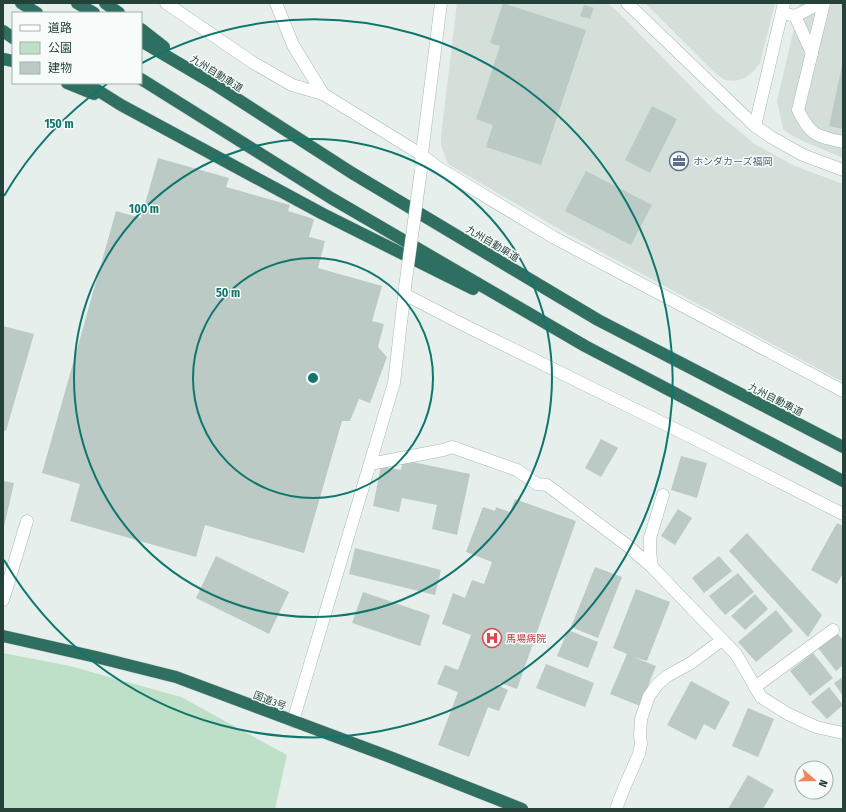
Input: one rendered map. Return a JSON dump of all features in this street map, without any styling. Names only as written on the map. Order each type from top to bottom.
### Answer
[{"type":"highway","points":[[21,3],[35,12]]},
{"type":"highway","points":[[77,3],[92,12]]},
{"type":"highway","points":[[105,3],[118,12]]},
{"type":"highway","points":[[3,31],[12,37]]},
{"type":"highway","points":[[142,31],[214,84]]},
{"type":"highway","name":"九州自動車道","points":[[142,42],[214,84],[352,173],[598,320],[843,448]]},
{"type":"highway","points":[[142,80],[331,198],[585,346]]},
{"type":"highway","points":[[69,84],[121,105]]},
{"type":"highway","points":[[88,84],[121,105],[323,214],[585,346],[843,481]]},
{"type":"highway","name":"国道3号","points":[[3,636],[176,677],[522,809]]},
{"type":"street","points":[[166,3],[252,62],[292,85],[323,94],[422,155],[437,167],[553,237],[843,391]]},
{"type":"street","points":[[276,3],[293,45],[323,94]]},
{"type":"street","points":[[292,721],[394,383],[441,3]]},
{"type":"street","points":[[627,3],[755,126],[803,155],[843,170]]},
{"type":"street","points":[[794,16],[820,3]]},
{"type":"street","points":[[824,3],[798,110],[806,125],[819,137],[843,142]]},
{"type":"street","points":[[755,126],[783,8],[794,16],[812,53]]},
{"type":"street","points":[[405,290],[466,326],[696,439],[843,514]]},
{"type":"street","points":[[370,464],[452,447],[517,470],[537,484],[547,485],[628,546],[652,567],[736,654],[761,697],[788,714],[816,727],[842,731]]},
{"type":"street","points":[[652,567],[650,538],[663,495]]},
{"type":"street","points":[[3,600],[27,521]]},
{"type":"street","points":[[755,688],[833,630]]},
{"type":"street","points":[[616,809],[639,754],[641,744],[641,718],[648,696],[667,676],[691,663],[722,640]]},
{"type":"shaded area","points":[[457,3],[607,3],[617,11],[716,112],[756,145],[795,166],[843,184],[843,382],[566,233],[448,164],[441,145],[441,136]]},
{"type":"shaded area","points":[[645,3],[775,3],[760,63],[754,71],[745,78],[734,81],[725,80],[716,74]]},
{"type":"shaded area","points":[[800,3],[843,3],[843,158],[796,138],[783,129],[777,101]]},
{"type":"green space","points":[[3,653],[70,666],[181,697],[287,755],[275,809],[3,809]]},
{"type":"building","points":[[503,3],[586,30],[541,165],[486,147],[493,125],[476,119],[500,46],[490,43]]},
{"type":"building","points":[[584,5],[594,8],[590,19],[580,16]]},
{"type":"building","points":[[843,66],[843,129],[829,126]]},
{"type":"building","points":[[652,106],[677,119],[650,173],[625,160]]},
{"type":"building","points":[[158,158],[229,178],[226,187],[290,205],[288,211],[314,219],[309,237],[325,241],[318,268],[382,286],[372,321],[384,324],[378,347],[387,357],[370,403],[359,399],[350,421],[342,421],[304,553],[205,525],[196,557],[70,521],[80,484],[42,473],[116,211],[141,218]]},
{"type":"building","points":[[586,171],[652,205],[631,245],[565,211]]},
{"type":"building","points":[[3,326],[34,334],[6,431],[3,430]]},
{"type":"building","points":[[601,439],[618,448],[601,477],[585,468]]},
{"type":"building","points":[[681,456],[707,463],[697,498],[671,490]]},
{"type":"building","points":[[403,460],[470,474],[457,535],[432,529],[437,505],[402,498],[399,512],[373,506],[381,466],[401,470]]},
{"type":"building","points":[[3,481],[14,483],[4,527],[3,527]]},
{"type":"building","points":[[515,499],[576,521],[517,689],[500,683],[497,685],[508,690],[499,711],[488,707],[469,757],[438,745],[458,692],[437,684],[445,665],[458,670],[471,635],[442,624],[453,593],[465,598],[472,580],[484,584],[492,562],[466,552],[483,507],[495,511],[496,507],[510,512]]},
{"type":"building","points":[[678,509],[692,518],[675,545],[661,536]]},
{"type":"building","points":[[837,523],[843,526],[843,573],[837,584],[811,570]]},
{"type":"building","points":[[747,533],[822,615],[808,637],[729,551]]},
{"type":"building","points":[[355,548],[441,570],[435,595],[349,574]]},
{"type":"building","points":[[216,556],[289,592],[269,634],[196,598]]},
{"type":"building","points":[[719,556],[732,571],[704,593],[692,578]]},
{"type":"building","points":[[595,567],[622,577],[598,638],[571,627]]},
{"type":"building","points":[[738,573],[754,592],[725,615],[709,596]]},
{"type":"building","points":[[636,589],[670,602],[647,661],[633,657],[656,666],[640,706],[610,694],[627,654],[613,648]]},
{"type":"building","points":[[363,592],[430,615],[420,646],[352,623]]},
{"type":"building","points":[[755,594],[768,609],[745,630],[731,616]]},
{"type":"building","points":[[776,610],[793,631],[756,662],[738,642]]},
{"type":"building","points":[[568,630],[598,642],[588,668],[557,656]]},
{"type":"building","points":[[837,633],[843,640],[843,665],[836,671],[818,648]]},
{"type":"building","points":[[813,653],[833,678],[810,696],[790,671]]},
{"type":"building","points":[[546,664],[594,683],[585,707],[536,688]]},
{"type":"building","points":[[843,677],[843,696],[834,683]]},
{"type":"building","points":[[691,681],[730,702],[715,730],[704,724],[696,740],[667,725]]},
{"type":"building","points":[[829,687],[843,705],[827,719],[811,702]]},
{"type":"building","points":[[748,708],[774,719],[758,757],[732,746]]},
{"type":"building","points":[[748,775],[774,790],[763,809],[728,809]]},
{"type":"place","name":"ホンダカーズ福岡","points":[[679,161]]},
{"type":"place","name":"馬場病院","points":[[492,638]]}]
